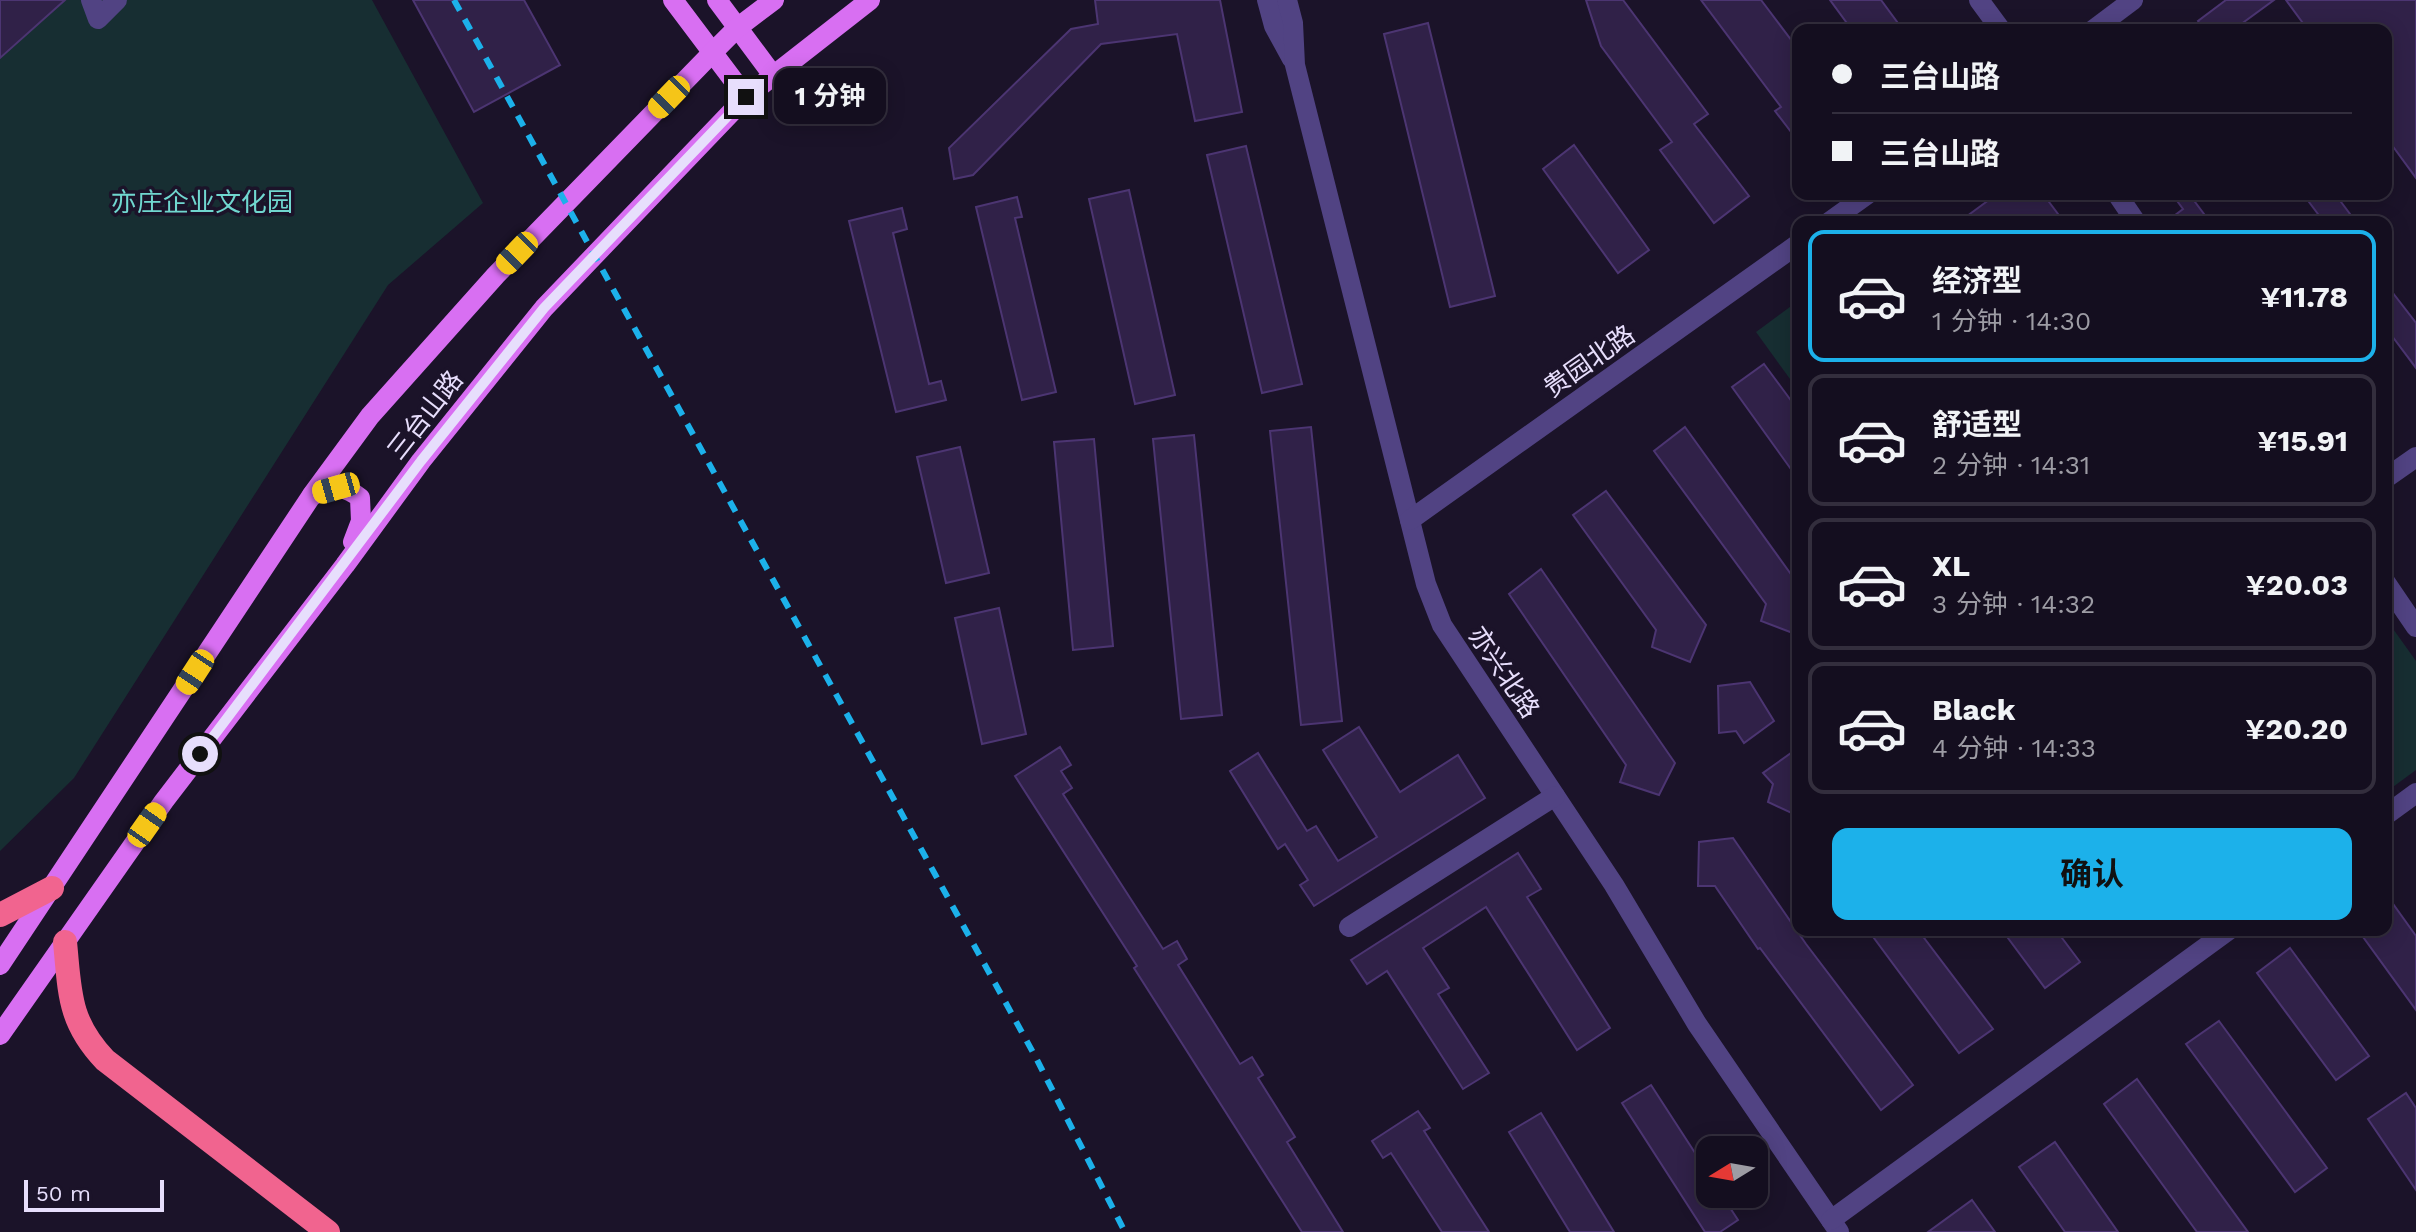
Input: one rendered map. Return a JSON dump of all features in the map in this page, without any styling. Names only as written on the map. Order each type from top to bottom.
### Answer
[{"type":"highway","points":[[0,915],[52,888]]},
{"type":"highway","points":[[65,942],[74,1012],[85,1039],[105,1060],[328,1232]]},
{"type":"main road","points":[[673,0],[746,97]]},
{"type":"main road","points":[[717,0],[772,74]]},
{"type":"main road","name":"三台山路","points":[[0,965],[312,495],[370,416],[404,374],[496,275],[737,28],[774,0]]},
{"type":"main road","name":"三台山路","points":[[0,1035],[164,801],[421,461],[544,308],[746,97],[870,0]]},
{"type":"main road","points":[[312,495],[336,488],[349,489],[360,498],[361,521],[345,565]]},
{"type":"street","points":[[91,0],[98,19],[117,0]]},
{"type":"street","name":"亦兴北路","points":[[1267,0],[1274,26],[1295,65]]},
{"type":"street","name":"亦兴北路","points":[[1287,0],[1293,23],[1295,65],[1426,584],[1442,625],[1614,885],[1697,1024],[1835,1226]]},
{"type":"street","points":[[1979,0],[1997,24]]},
{"type":"street","points":[[2101,24],[2133,0]]},
{"type":"street","points":[[1837,216],[1860,200]]},
{"type":"street","name":"贵园北路","points":[[1410,520],[1792,248]]},
{"type":"street","points":[[2392,474],[2416,457]]},
{"type":"street","points":[[2392,592],[2416,627]]},
{"type":"street","points":[[2392,811],[2416,793]]},
{"type":"street","points":[[1349,927],[1555,796]]},
{"type":"street","points":[[1835,1226],[2221,936]]},
{"type":"green space","name":"亦庄企业文化园","points":[[0,0],[372,0],[483,203],[388,285],[74,778],[0,851]]},
{"type":"green space","points":[[1792,305],[1792,382],[1756,332]]},
{"type":"green space","points":[[2392,627],[2416,661],[2416,770],[2392,788]]},
{"type":"building","points":[[0,0],[65,0],[0,58]]},
{"type":"building","points":[[413,0],[524,0],[560,65],[474,112]]},
{"type":"building","points":[[1095,0],[1220,0],[1242,112],[1195,121],[1177,34],[1101,44],[973,175],[954,179],[949,148],[1071,29],[1098,24]]},
{"type":"building","points":[[1586,0],[1623,0],[1708,114],[1694,124],[1749,196],[1714,223],[1660,150],[1672,142],[1601,46]]},
{"type":"building","points":[[1701,0],[1761,0],[1792,41],[1792,133],[1775,111],[1781,107]]},
{"type":"building","points":[[1830,0],[1881,0],[1899,24],[1848,24]]},
{"type":"building","points":[[2226,0],[2274,0],[2241,24],[2200,24],[2198,21]]},
{"type":"building","points":[[2286,0],[2416,0],[2416,178],[2392,145],[2392,24],[2304,24]]},
{"type":"building","points":[[1428,23],[1495,296],[1450,307],[1384,34]]},
{"type":"building","points":[[1574,145],[1649,250],[1618,273],[1543,169]]},
{"type":"building","points":[[1246,146],[1302,384],[1262,393],[1207,155]]},
{"type":"building","points":[[1129,190],[1175,395],[1135,404],[1089,199]]},
{"type":"building","points":[[1017,197],[1022,217],[1015,218],[1056,392],[1022,400],[976,207]]},
{"type":"building","points":[[1989,200],[2048,200],[2060,216],[1967,216]]},
{"type":"building","points":[[2176,200],[2194,200],[2206,216],[2174,216],[2183,209]]},
{"type":"building","points":[[2308,200],[2340,200],[2352,216],[2320,216]]},
{"type":"building","points":[[902,208],[907,229],[893,233],[929,384],[941,381],[946,400],[896,412],[849,221]]},
{"type":"building","points":[[2392,292],[2416,323],[2416,368],[2392,336]]},
{"type":"building","points":[[1764,364],[1792,402],[1792,471],[1732,387]]},
{"type":"building","points":[[1311,427],[1342,721],[1301,725],[1270,431]]},
{"type":"building","points":[[1685,427],[1792,576],[1792,633],[1761,621],[1766,604],[1654,451]]},
{"type":"building","points":[[1194,435],[1222,715],[1181,719],[1153,439]]},
{"type":"building","points":[[1094,439],[1113,646],[1073,650],[1054,442]]},
{"type":"building","points":[[960,447],[989,573],[946,583],[917,457]]},
{"type":"building","points":[[1606,491],[1706,625],[1690,662],[1652,647],[1656,630],[1573,515]]},
{"type":"building","points":[[1541,569],[1675,763],[1659,795],[1620,782],[1626,765],[1509,594]]},
{"type":"building","points":[[999,608],[1026,734],[982,744],[955,618]]},
{"type":"building","points":[[1750,682],[1774,721],[1744,743],[1736,731],[1719,733],[1718,686]]},
{"type":"building","points":[[1359,727],[1400,792],[1458,755],[1485,798],[1314,906],[1300,885],[1308,880],[1285,844],[1278,849],[1230,771],[1258,753],[1307,831],[1316,826],[1338,861],[1377,837],[1323,750]]},
{"type":"building","points":[[1060,747],[1071,765],[1061,771],[1072,788],[1063,794],[1163,949],[1177,941],[1187,959],[1178,965],[1240,1064],[1252,1057],[1263,1075],[1258,1078],[1295,1137],[1287,1142],[1343,1232],[1302,1232],[1015,776]]},
{"type":"building","points":[[1792,752],[1792,813],[1768,802],[1773,784],[1763,773]]},
{"type":"building","points":[[1733,838],[1792,924],[1792,936],[1800,936],[1913,1085],[1881,1110],[1758,949],[1715,886],[1698,886],[1699,842]]},
{"type":"building","points":[[1518,853],[1541,889],[1527,897],[1610,1028],[1577,1050],[1486,907],[1423,948],[1449,988],[1438,994],[1489,1073],[1463,1089],[1387,971],[1367,984],[1351,960]]},
{"type":"building","points":[[2392,902],[2416,936],[2416,1010],[2362,936],[2392,936]]},
{"type":"building","points":[[1872,936],[1923,936],[1993,1029],[1959,1053]]},
{"type":"building","points":[[2006,936],[2060,936],[2080,962],[2045,988]]},
{"type":"building","points":[[2290,948],[2369,1056],[2336,1080],[2257,973]]},
{"type":"building","points":[[2219,1021],[2327,1168],[2295,1192],[2186,1044]]},
{"type":"building","points":[[2137,1079],[2248,1232],[2197,1232],[2104,1104]]},
{"type":"building","points":[[1651,1085],[1696,1154],[1696,1208],[1730,1208],[1738,1220],[1720,1232],[1705,1232],[1622,1103]]},
{"type":"building","points":[[2406,1093],[2416,1108],[2416,1190],[2368,1119]]},
{"type":"building","points":[[1418,1111],[1430,1128],[1424,1131],[1489,1232],[1442,1232],[1391,1153],[1383,1158],[1372,1141]]},
{"type":"building","points":[[1541,1113],[1614,1232],[1570,1232],[1509,1132]]},
{"type":"building","points":[[2055,1142],[2118,1232],[2065,1232],[2019,1167]]},
{"type":"building","points":[[1972,1200],[1995,1232],[1928,1232]]},
{"type":"railway","points":[[454,0],[1035,1056],[1125,1232]]},
{"type":"route","points":[[200,754],[421,461],[544,308],[746,97]]}]
